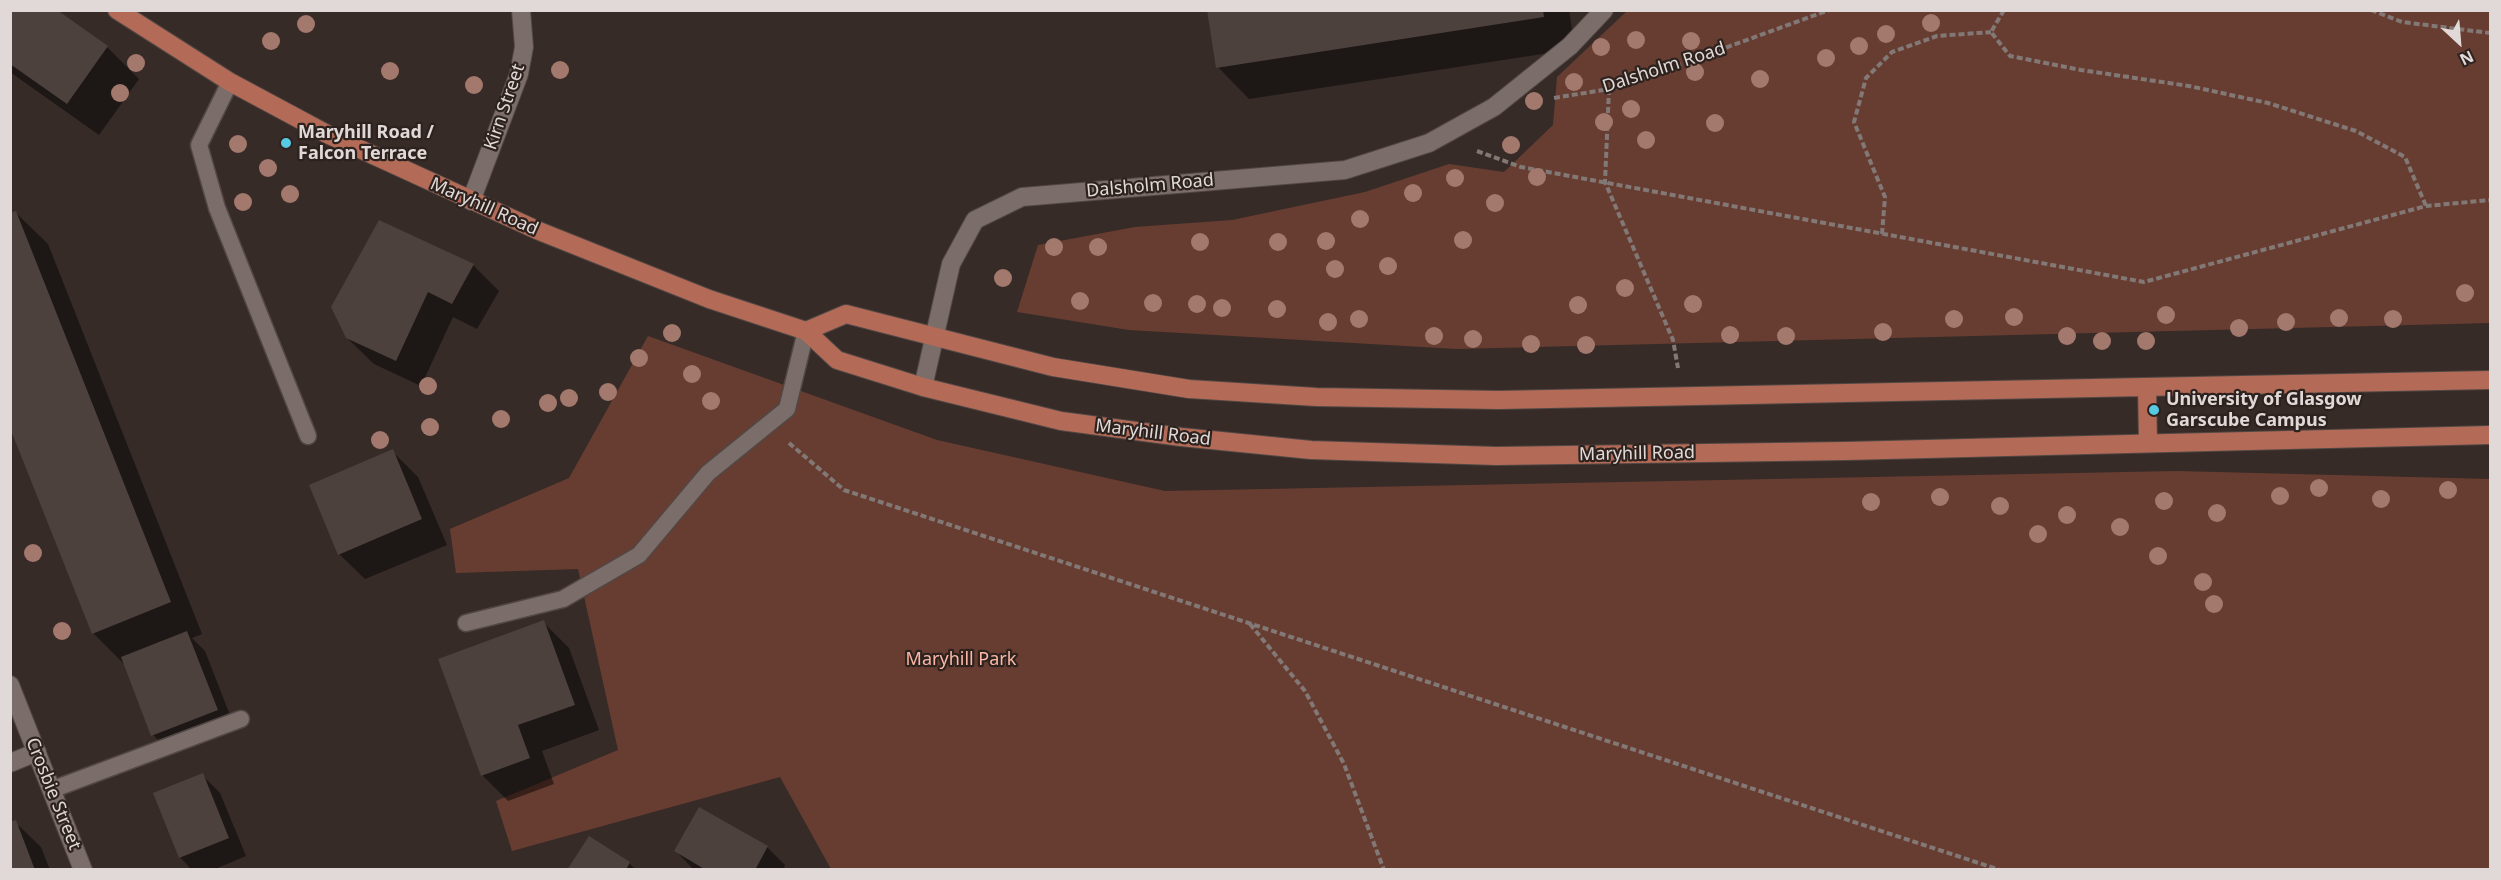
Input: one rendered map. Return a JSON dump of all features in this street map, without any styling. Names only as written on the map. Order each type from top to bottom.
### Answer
[{"type":"main road","name":"Maryhill Road","points":[[117,10],[230,82],[327,134],[600,258],[709,300],[806,331],[837,360],[923,387],[1061,421],[1181,437],[1311,450],[1496,456],[2490,435]]},
{"type":"main road","points":[[806,331],[846,314],[1053,367],[1189,389],[1316,397],[1499,400],[2490,380]]},
{"type":"main road","points":[[2147,387],[2148,443]]},
{"type":"street","name":"Kirn Street","points":[[471,201],[519,75],[524,47],[522,10]]},
{"type":"street","name":"Dalsholm Road","points":[[923,387],[951,264],[975,220],[1022,197],[1345,170],[1429,143],[1494,107],[1570,46],[1604,10]]},
{"type":"street","name":"Crosbie Street","points":[[10,685],[83,870]]},
{"type":"street","points":[[10,763],[37,753]]},
{"type":"lane","points":[[230,82],[199,145],[217,208],[308,436]]},
{"type":"lane","points":[[466,622],[563,598],[639,555],[708,473],[787,409],[806,331]]},
{"type":"lane","points":[[51,790],[241,719]]},
{"type":"path","name":"Dalsholm Road","points":[[1551,98],[1609,89],[1829,10]]},
{"type":"path","points":[[1991,32],[2004,10]]},
{"type":"path","points":[[2371,10],[2402,22],[2490,33]]},
{"type":"path","points":[[1991,32],[2010,56],[2081,70],[2200,88],[2268,103],[2356,131],[2405,157],[2426,206]]},
{"type":"path","points":[[1882,234],[1885,197],[1854,122],[1866,78],[1892,52],[1937,36],[1991,32]]},
{"type":"path","points":[[1609,89],[1605,182],[1673,340],[1678,357],[1680,397]]},
{"type":"path","points":[[1429,143],[1464,147],[1521,167],[2144,282],[2426,206],[2490,200]]},
{"type":"path","points":[[787,409],[784,439],[844,490],[2000,870]]},
{"type":"path","points":[[1249,623],[1305,691],[1344,764],[1384,870]]},
{"type":"green space","name":"University of Glasgow Garscube Campus","points":[[1627,11],[2490,11],[2490,323],[1457,349],[1129,330],[1017,312],[1038,245],[1135,227],[1232,220],[1365,192],[1449,164],[1504,172],[1553,125],[1557,77]]},
{"type":"green space","name":"Maryhill Park","points":[[648,336],[937,440],[1165,491],[2177,471],[2490,479],[2490,869],[831,869],[780,777],[512,851],[496,801],[618,750],[578,569],[456,573],[450,529],[569,478]]},
{"type":"building","points":[[10,10],[57,10],[108,46],[67,104],[10,64]]},
{"type":"building","points":[[1207,10],[1543,10],[1544,17],[1216,68]]},
{"type":"building","points":[[16,211],[171,602],[92,634],[10,428],[10,213]]},
{"type":"building","points":[[379,220],[474,264],[452,304],[428,292],[396,361],[346,338],[331,307]]},
{"type":"building","points":[[393,449],[422,519],[338,555],[309,485]]},
{"type":"building","points":[[544,620],[575,705],[518,725],[530,758],[481,776],[438,659]]},
{"type":"building","points":[[187,631],[218,710],[151,736],[121,657]]},
{"type":"building","points":[[203,773],[229,838],[179,858],[153,793]]},
{"type":"building","points":[[699,807],[768,846],[755,870],[706,870],[674,851]]},
{"type":"building","points":[[16,820],[35,870],[10,870],[10,822]]},
{"type":"building","points":[[589,836],[630,862],[626,870],[567,870]]},
{"type":"place","name":"Maryhill Road / Falcon Terrace","points":[[286,143]]},
{"type":"place","name":"University of Glasgow Garscube Campus","points":[[2154,410]]}]
